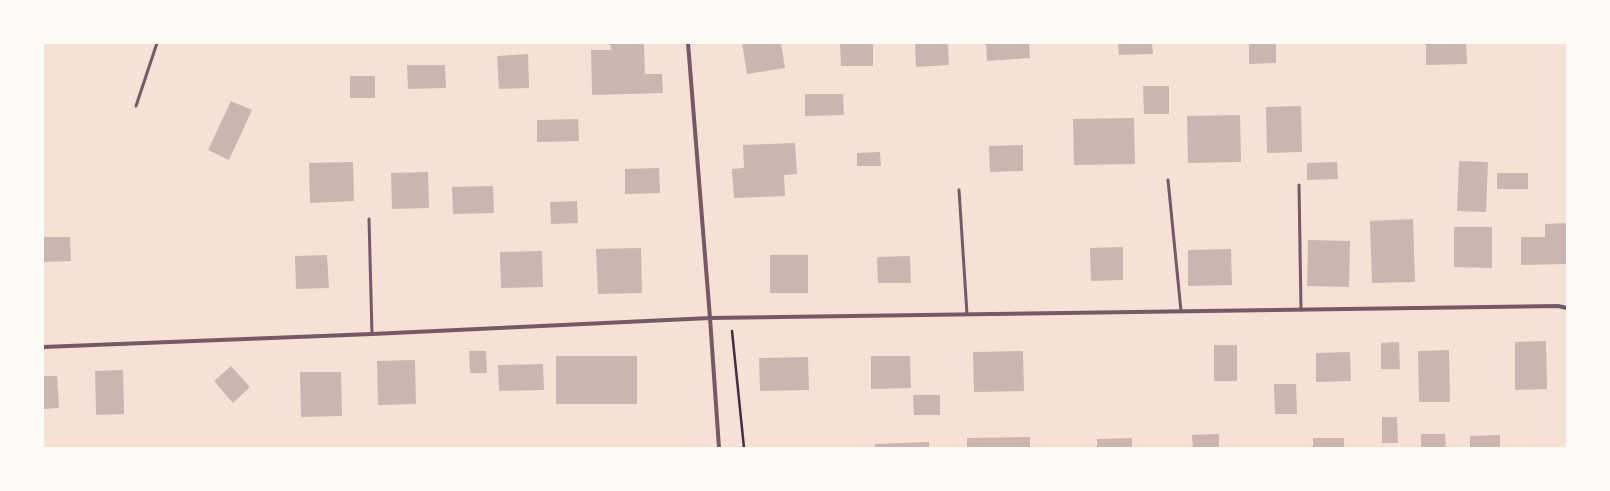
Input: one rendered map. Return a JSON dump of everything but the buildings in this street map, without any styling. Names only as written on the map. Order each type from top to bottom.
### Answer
[{"type":"street","points":[[688,43],[719,448]]},
{"type":"street","points":[[43,347],[372,334],[710,318],[1558,306],[1567,308]]},
{"type":"lane","points":[[136,106],[157,43]]},
{"type":"lane","points":[[1168,180],[1181,311]]},
{"type":"lane","points":[[1299,185],[1301,310]]},
{"type":"lane","points":[[960,190],[967,314]]},
{"type":"lane","points":[[369,219],[372,334]]},
{"type":"path","points":[[731,318],[744,448]]}]
